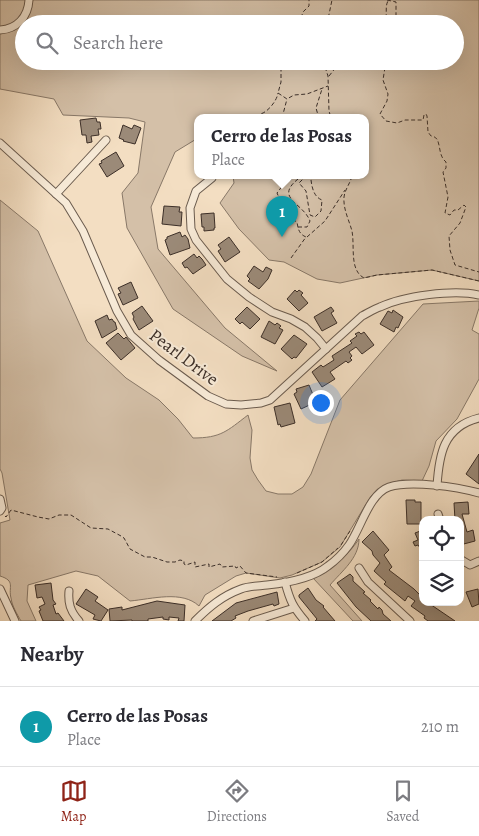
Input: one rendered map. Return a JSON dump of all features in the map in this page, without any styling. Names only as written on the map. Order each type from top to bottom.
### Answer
[{"type":"street","points":[[25,15],[29,0]]},
{"type":"street","points":[[0,30],[11,28],[15,25]]},
{"type":"street","points":[[56,194],[106,140]]},
{"type":"street","name":"Pearl Drive","points":[[0,142],[66,204],[83,231],[117,312],[132,335],[159,360],[208,396],[226,404],[241,405],[270,400],[362,316],[379,307],[398,300],[440,294],[468,292],[479,295]]},
{"type":"street","points":[[211,179],[196,191],[190,208],[191,229],[196,240],[227,279],[249,297],[272,312],[305,327],[326,350]]},
{"type":"street","points":[[437,486],[439,460],[447,439],[461,425],[479,418]]},
{"type":"street","points":[[195,621],[214,603],[242,588],[283,580],[299,580],[327,567],[349,545],[365,517],[372,500],[387,487],[403,484],[437,486],[479,493]]},
{"type":"street","points":[[0,499],[2,508],[0,511]]},
{"type":"street","points":[[463,561],[470,565],[479,561]]},
{"type":"street","points":[[359,568],[368,582],[410,621]]},
{"type":"street","points":[[283,580],[289,600],[305,621]]},
{"type":"street","points":[[0,588],[15,621]]},
{"type":"street","points":[[69,591],[68,602],[73,615],[79,621]]},
{"type":"street","points":[[253,621],[294,608]]},
{"type":"path","points":[[302,15],[309,6],[309,0]]},
{"type":"path","points":[[328,15],[332,0]]},
{"type":"path","points":[[387,15],[386,5],[388,1],[392,0],[396,2],[396,15]]},
{"type":"path","points":[[260,114],[264,113],[277,98],[281,82],[280,70]]},
{"type":"path","points":[[326,70],[331,114]]},
{"type":"path","points":[[328,76],[333,70]]},
{"type":"path","points":[[385,70],[383,80],[388,94],[387,101],[380,114],[386,121],[397,123],[405,120],[423,120],[424,115],[428,116],[428,132],[430,136],[438,139],[440,143],[438,148],[446,162],[446,168],[443,172],[448,197],[445,213],[450,215],[454,210],[458,210],[464,205],[466,207],[460,223],[449,236],[450,250],[455,265],[479,272]]},
{"type":"path","points":[[283,114],[287,99],[294,95],[307,94],[328,86]]},
{"type":"path","points":[[318,114],[316,108],[322,88]]},
{"type":"path","points":[[278,93],[287,99]]},
{"type":"path","points":[[292,179],[283,185],[278,193],[281,205],[290,218],[297,222],[301,235],[306,237]]},
{"type":"path","points":[[298,227],[307,227],[310,221],[304,210],[293,203],[288,193],[289,189],[299,179]]},
{"type":"path","points":[[302,179],[299,183],[306,191],[310,215],[315,217],[321,211],[322,200],[315,195],[312,179]]},
{"type":"path","points":[[291,258],[306,237],[325,221],[350,179]]},
{"type":"path","points":[[346,188],[344,198],[345,211],[352,232],[355,264],[359,275],[364,278],[432,270],[479,281]]},
{"type":"path","points":[[6,517],[11,510],[38,518],[49,518],[66,514],[78,518],[91,528],[108,529],[124,538],[130,549],[145,557],[152,557],[167,562],[180,560],[184,561],[186,565],[195,562],[195,567],[209,564],[209,567],[220,564],[222,567],[235,566],[236,568],[240,566],[246,573],[283,580]]},
{"type":"path","points":[[292,575],[322,562],[340,546],[353,525]]},
{"type":"shaded area","points":[[0,0],[479,0],[479,281],[432,270],[377,275],[340,283],[317,279],[284,262],[269,260],[239,229],[220,203],[234,183],[233,179],[369,179],[369,114],[194,114],[194,140],[175,152],[151,207],[158,249],[225,328],[277,371],[242,356],[173,309],[127,228],[122,193],[138,173],[145,122],[129,118],[63,115],[54,99],[0,89]]},
{"type":"shaded area","points":[[0,200],[38,231],[87,341],[126,378],[159,400],[193,438],[217,435],[248,415],[252,430],[250,458],[252,470],[266,491],[278,494],[292,494],[303,487],[311,474],[340,400],[423,304],[479,301],[479,308],[472,330],[479,334],[479,379],[457,419],[436,441],[429,466],[422,481],[402,480],[385,485],[371,496],[340,547],[322,562],[280,578],[246,573],[236,576],[205,595],[199,606],[184,598],[175,597],[157,597],[130,601],[98,576],[76,571],[28,585],[27,601],[36,621],[21,621],[12,604],[10,582],[0,576],[0,523],[10,520],[0,469]]},
{"type":"shaded area","points":[[359,539],[353,558],[330,585],[362,621],[353,621],[313,578],[339,562]]},
{"type":"building","points":[[96,118],[97,122],[100,122],[101,129],[98,129],[99,135],[91,136],[92,142],[87,143],[86,135],[82,135],[80,120]]},
{"type":"building","points":[[123,125],[132,129],[134,125],[141,128],[135,144],[119,138]]},
{"type":"building","points":[[116,152],[124,166],[107,177],[99,164]]},
{"type":"building","points":[[164,206],[180,207],[179,212],[182,212],[181,226],[162,224]]},
{"type":"building","points":[[214,213],[214,230],[204,231],[201,214]]},
{"type":"building","points":[[180,232],[182,237],[185,235],[188,239],[190,248],[170,255],[165,240],[167,237]]},
{"type":"building","points":[[229,237],[240,252],[225,262],[218,251],[221,249],[218,245]]},
{"type":"building","points":[[194,254],[197,258],[199,256],[206,265],[193,274],[182,263]]},
{"type":"building","points":[[254,266],[263,272],[266,267],[272,270],[268,279],[259,289],[248,281],[250,279],[247,276]]},
{"type":"building","points":[[131,282],[138,298],[123,305],[118,294],[121,293],[118,288]]},
{"type":"building","points":[[295,290],[303,293],[301,295],[308,303],[299,311],[287,299]]},
{"type":"building","points":[[142,306],[153,321],[139,330],[132,313]]},
{"type":"building","points":[[247,307],[260,319],[250,329],[235,319]]},
{"type":"building","points":[[331,307],[334,311],[331,313],[337,323],[322,331],[314,317]]},
{"type":"building","points":[[393,310],[403,317],[394,332],[380,324],[388,311],[392,313]]},
{"type":"building","points":[[107,315],[109,320],[112,319],[115,322],[117,329],[102,338],[95,321]]},
{"type":"building","points":[[269,321],[275,325],[277,323],[281,326],[279,328],[283,330],[275,344],[261,337]]},
{"type":"building","points":[[359,332],[361,334],[364,332],[374,345],[362,354],[356,347],[349,352],[352,360],[348,363],[346,361],[330,372],[335,379],[322,387],[312,372],[321,365],[323,367],[334,360],[332,356],[352,343],[350,341]]},
{"type":"building","points":[[118,333],[124,339],[126,337],[135,348],[121,360],[106,343]]},
{"type":"building","points":[[294,335],[307,344],[296,358],[292,359],[281,349]]},
{"type":"building","points":[[309,385],[316,402],[301,409],[294,394],[297,392],[296,389]]},
{"type":"building","points":[[290,403],[295,423],[281,427],[280,424],[278,425],[274,407]]},
{"type":"building","points":[[479,454],[479,484],[466,474]]},
{"type":"building","points":[[406,500],[421,502],[419,524],[407,524]]},
{"type":"building","points":[[468,502],[469,514],[455,516],[454,503]]},
{"type":"building","points":[[464,521],[467,532],[473,530],[475,541],[464,544]]},
{"type":"building","points":[[373,531],[389,550],[384,555],[392,567],[389,570],[419,594],[419,606],[433,606],[455,621],[428,621],[424,618],[425,616],[411,606],[415,601],[408,596],[405,601],[384,584],[386,582],[374,571],[380,563],[372,551],[362,542]]},
{"type":"building","points":[[419,532],[419,546],[415,546],[413,542],[418,540],[415,533]]},
{"type":"building","points":[[350,574],[353,577],[353,581],[365,592],[363,593],[391,621],[371,621],[356,607],[337,583]]},
{"type":"building","points":[[51,583],[53,600],[56,604],[53,605],[56,614],[58,613],[64,621],[43,621],[39,611],[41,610],[39,607],[45,604],[42,597],[37,598],[35,585]]},
{"type":"building","points":[[308,588],[335,621],[315,621],[317,619],[299,597]]},
{"type":"building","points":[[86,589],[98,597],[95,601],[108,610],[101,621],[93,619],[95,615],[76,604]]},
{"type":"building","points":[[478,589],[479,604],[472,607],[466,592]]},
{"type":"building","points":[[277,592],[279,604],[248,611],[235,616],[236,618],[231,621],[212,621],[236,603]]},
{"type":"building","points":[[157,601],[185,605],[184,621],[178,621],[179,618],[169,617],[169,620],[163,619],[163,617],[148,619],[148,621],[110,621],[109,609],[122,607],[122,610]]},
{"type":"place","name":"Cerro de las Posas","points":[[282,237]]}]
